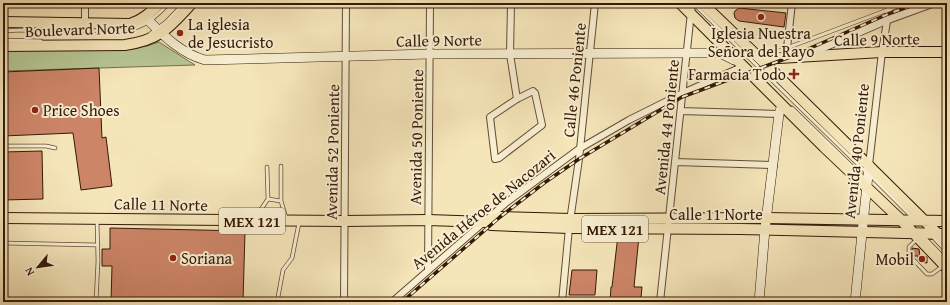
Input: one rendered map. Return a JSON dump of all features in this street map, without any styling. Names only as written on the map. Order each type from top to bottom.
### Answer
[{"type":"main road","name":"Boulevard Norte","points":[[3,22],[130,24],[147,19],[160,3]]},
{"type":"main road","name":"Boulevard Norte","points":[[3,46],[125,45],[150,40],[159,31],[172,25],[192,3]]},
{"type":"main road","points":[[680,3],[692,8],[752,63],[869,179],[922,228],[947,243]]},
{"type":"main road","points":[[702,3],[752,63],[783,107],[869,179],[922,228],[946,264]]},
{"type":"main road","name":"Calle 9 Norte","points":[[147,19],[159,31],[192,56],[205,60],[430,54],[687,53],[720,54],[752,63],[801,56],[882,52],[947,52]]},
{"type":"main road","points":[[759,302],[765,229],[783,107]]},
{"type":"main road","name":"Avenida 40 Poniente","points":[[855,302],[869,179]]},
{"type":"main road","name":"Calle 11 Norte","points":[[3,218],[252,221],[428,220],[486,222],[491,225],[668,224],[863,232],[922,228],[947,221]]},
{"type":"main road","name":"Calle 11 Norte","points":[[668,224],[767,218],[864,219],[922,228]]},
{"type":"street","points":[[85,3],[85,24]]},
{"type":"street","name":"Avenida 52 Poniente","points":[[344,302],[346,3]]},
{"type":"street","name":"Avenida 50 Poniente","points":[[428,270],[430,3]]},
{"type":"street","points":[[511,3],[510,54],[517,99]]},
{"type":"street","name":"Calle 46 Poniente","points":[[562,302],[590,54],[594,3]]},
{"type":"street","points":[[787,48],[792,3]]},
{"type":"street","points":[[801,56],[888,19],[932,3]]},
{"type":"street","name":"Avenida 40 Poniente","points":[[869,179],[882,52],[890,6]]},
{"type":"street","name":"Avenida 44 Poniente","points":[[660,302],[692,8]]},
{"type":"street","name":"Avenida Héroe de Nacozari","points":[[392,302],[486,222],[507,202],[579,149],[629,120],[683,93],[752,63]]},
{"type":"street","points":[[534,91],[542,125],[499,158],[495,159],[490,117],[517,99],[534,91]]},
{"type":"street","points":[[681,111],[783,107]]},
{"type":"street","points":[[675,162],[774,165]]},
{"type":"lane","points":[[3,31],[123,31],[142,27],[147,19],[169,3]]},
{"type":"lane","points":[[58,41],[105,43],[130,40],[147,35],[159,31],[184,3]]},
{"type":"lane","points":[[685,3],[692,8]]},
{"type":"lane","points":[[765,82],[752,63],[890,6],[906,3]]},
{"type":"lane","points":[[3,40],[42,41]]},
{"type":"lane","points":[[3,146],[46,146],[54,148]]},
{"type":"lane","points":[[281,166],[281,201],[287,221]]},
{"type":"lane","points":[[252,221],[268,199],[267,167]]},
{"type":"lane","points":[[268,199],[281,201]]},
{"type":"lane","points":[[96,302],[98,245],[97,218]]},
{"type":"lane","points":[[278,297],[283,270],[292,258],[299,221]]},
{"type":"lane","points":[[946,264],[932,274],[927,274],[909,255],[909,246],[922,228],[947,252]]},
{"type":"lane","points":[[3,243],[98,245]]},
{"type":"green space","points":[[159,42],[195,65],[3,71],[3,50],[122,49],[147,46]]},
{"type":"building","name":"Iglesia Nuestra Señora del Rayo","points":[[739,8],[786,13],[784,27],[739,21],[735,18],[734,13]]},
{"type":"building","points":[[99,68],[102,138],[106,137],[112,186],[81,190],[73,133],[3,136],[3,72]]},
{"type":"building","points":[[42,151],[43,199],[3,200],[3,152]]},
{"type":"building","name":"Soriana","points":[[110,228],[245,231],[243,302],[111,302],[112,266],[102,266],[102,249],[110,249]]},
{"type":"building","points":[[618,235],[639,236],[634,287],[642,287],[641,298],[627,298],[626,302],[610,302],[611,287]]},
{"type":"building","points":[[912,248],[919,249],[920,256],[927,257],[927,263],[920,262],[918,260],[918,256],[914,256],[912,254]]},
{"type":"building","points":[[572,270],[597,270],[595,295],[569,295]]},
{"type":"railway","points":[[402,302],[500,217],[544,183],[579,159],[682,97],[790,57],[888,14],[919,3]]},
{"type":"place","name":"Iglesia Nuestra Señora del Rayo","points":[[761,17]]},
{"type":"place","name":"La iglesia de Jesucristo","points":[[180,33]]},
{"type":"place","name":"Farmacia Todo","points":[[794,74]]},
{"type":"place","name":"Price Shoes","points":[[35,110]]},
{"type":"place","name":"Soriana","points":[[173,258]]},
{"type":"place","name":"Mobil","points":[[922,259]]}]
